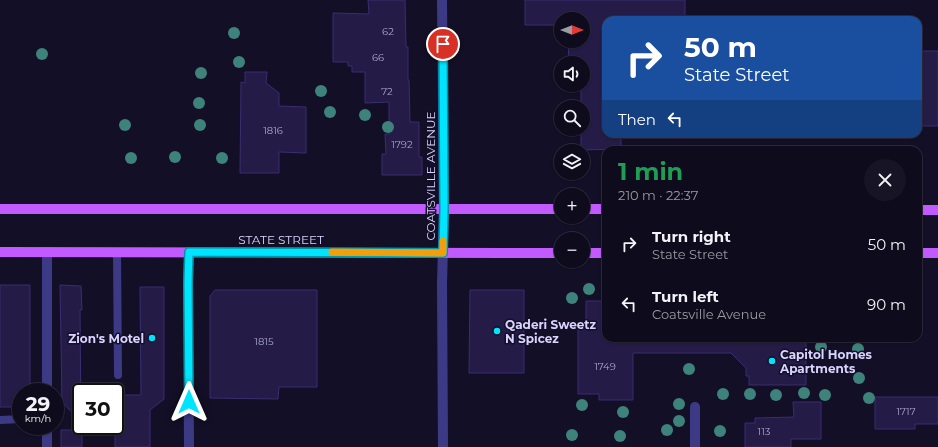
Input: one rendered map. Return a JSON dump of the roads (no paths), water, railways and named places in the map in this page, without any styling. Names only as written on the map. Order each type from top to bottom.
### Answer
[{"type":"main road","points":[[0,209],[554,209]]},
{"type":"main road","points":[[590,209],[602,209]]},
{"type":"main road","points":[[922,210],[938,210]]},
{"type":"main road","name":"STATE STREET","points":[[0,252],[554,253]]},
{"type":"main road","points":[[590,253],[602,253]]},
{"type":"main road","points":[[922,253],[938,253]]},
{"type":"street","name":"COATSVILLE AVENUE","points":[[442,0],[444,209],[442,284],[443,447]]},
{"type":"street","points":[[47,252],[47,383]]},
{"type":"street","points":[[189,252],[189,447]]},
{"type":"street","points":[[695,407],[695,447]]},
{"type":"street","points":[[47,435],[47,447]]},
{"type":"lane","points":[[117,252],[118,376]]},
{"type":"lane","points":[[0,420],[12,419]]},
{"type":"place","name":"Qaderi Sweetz N Spicez","points":[[497,331]]},
{"type":"place","name":"Zion's Motel","points":[[152,338]]},
{"type":"place","name":"Capitol Homes Apartments","points":[[772,361]]}]
